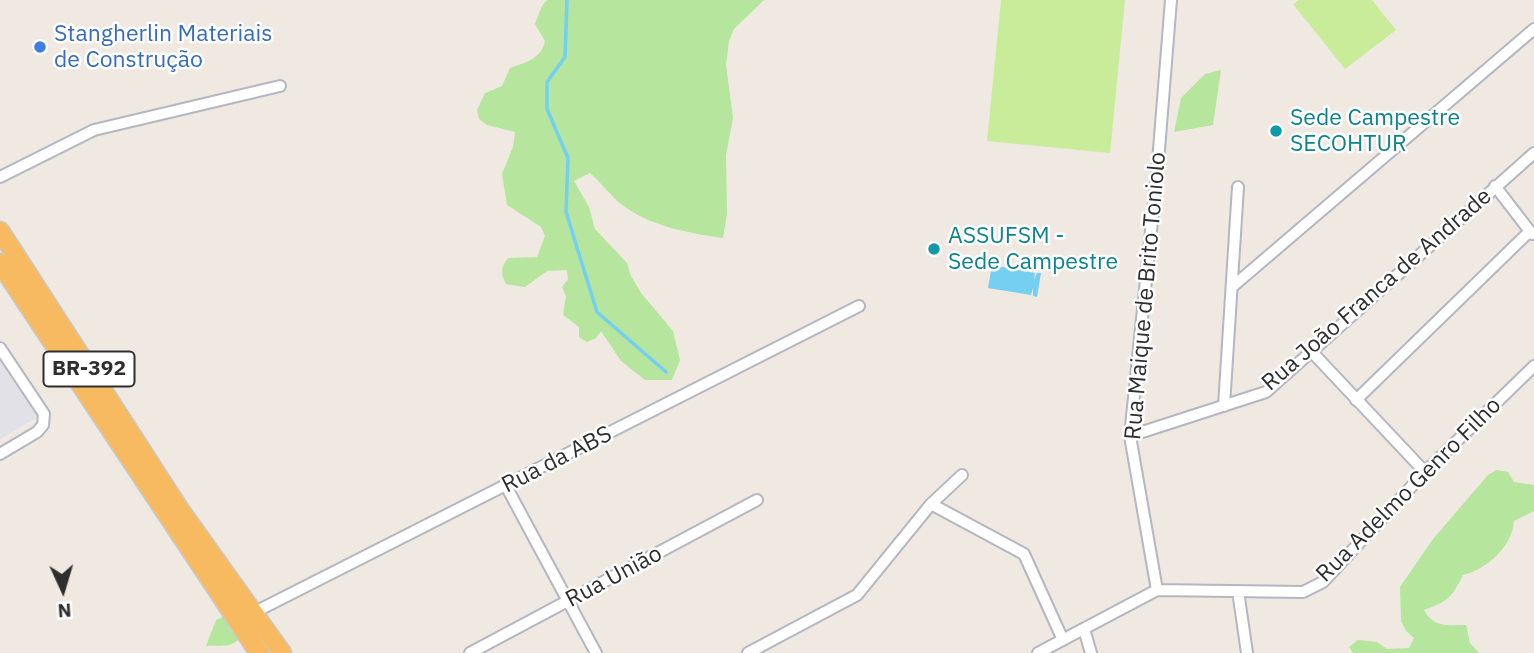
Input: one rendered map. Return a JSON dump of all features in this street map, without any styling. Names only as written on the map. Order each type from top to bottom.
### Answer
[{"type":"highway","name":"BR-392","points":[[0,231],[178,507],[282,653]]},
{"type":"highway","name":"BR-392","points":[[0,263],[259,653]]},
{"type":"street","name":"Rua Maique de Brito Toniolo","points":[[1157,590],[1130,436],[1158,162],[1171,0]]},
{"type":"street","points":[[1232,287],[1534,29]]},
{"type":"street","points":[[0,177],[94,130],[280,86]]},
{"type":"street","name":"Rua João Franca de Andrade","points":[[1130,436],[1266,392],[1534,153]]},
{"type":"street","points":[[1356,400],[1532,234],[1495,186]]},
{"type":"street","points":[[1224,407],[1238,187]]},
{"type":"street","name":"Rua da ABS","points":[[253,613],[859,306]]},
{"type":"street","points":[[0,348],[44,414],[43,425],[37,432],[0,454]]},
{"type":"street","points":[[1311,351],[1425,472]]},
{"type":"street","name":"Rua Adelmo Genro Filho","points":[[1038,653],[1157,590],[1303,592],[1323,582],[1425,472],[1534,366]]},
{"type":"street","points":[[748,653],[858,596],[931,504],[962,475]]},
{"type":"street","points":[[506,486],[596,653]]},
{"type":"street","name":"Rua União","points":[[470,653],[757,500]]},
{"type":"street","points":[[931,504],[1024,554],[1063,640]]},
{"type":"street","points":[[1238,591],[1247,653]]},
{"type":"street","points":[[1084,629],[1091,653]]},
{"type":"shaded area","points":[[0,360],[38,417],[0,439]]},
{"type":"green space","points":[[547,0],[764,0],[734,29],[729,41],[726,65],[733,118],[726,155],[727,214],[723,238],[683,231],[644,218],[621,204],[590,173],[574,181],[589,207],[595,229],[627,263],[641,293],[673,331],[680,360],[672,380],[645,380],[621,361],[601,331],[596,338],[587,342],[579,337],[579,327],[563,315],[566,296],[562,287],[568,279],[567,270],[547,271],[525,287],[506,284],[503,277],[502,271],[508,258],[537,257],[545,236],[541,227],[507,205],[502,174],[513,147],[515,132],[487,125],[479,119],[477,110],[485,93],[502,86],[510,68],[532,59],[540,52],[545,41],[535,24]]},
{"type":"green space","points":[[1001,0],[1125,0],[1110,153],[987,141]]},
{"type":"green space","points":[[1299,0],[1372,0],[1396,30],[1345,69],[1293,4]]},
{"type":"green space","points":[[1221,70],[1213,125],[1174,132],[1181,98],[1205,74]]},
{"type":"green space","points":[[1497,470],[1508,472],[1514,482],[1534,485],[1534,511],[1514,521],[1509,540],[1497,556],[1481,568],[1463,575],[1448,598],[1424,610],[1437,623],[1466,625],[1470,643],[1479,653],[1353,653],[1349,647],[1358,640],[1377,642],[1387,649],[1409,648],[1414,638],[1406,631],[1401,621],[1400,587],[1433,539],[1488,475]]},
{"type":"green space","points":[[228,617],[240,637],[229,645],[206,646],[216,620]]},
{"type":"water","points":[[992,265],[1035,273],[1034,280],[1037,273],[1041,273],[1037,297],[1033,296],[1033,288],[1031,295],[988,288]]},
{"type":"waterway","points":[[567,0],[565,57],[547,82],[547,109],[568,158],[566,212],[597,312],[666,372]]},
{"type":"place","name":"Stangherlin Materiais de Construção","points":[[40,47]]},
{"type":"place","name":"Sede Campestre SECOHTUR","points":[[1276,131]]},
{"type":"place","name":"ASSUFSM - Sede Campestre","points":[[934,249]]}]
